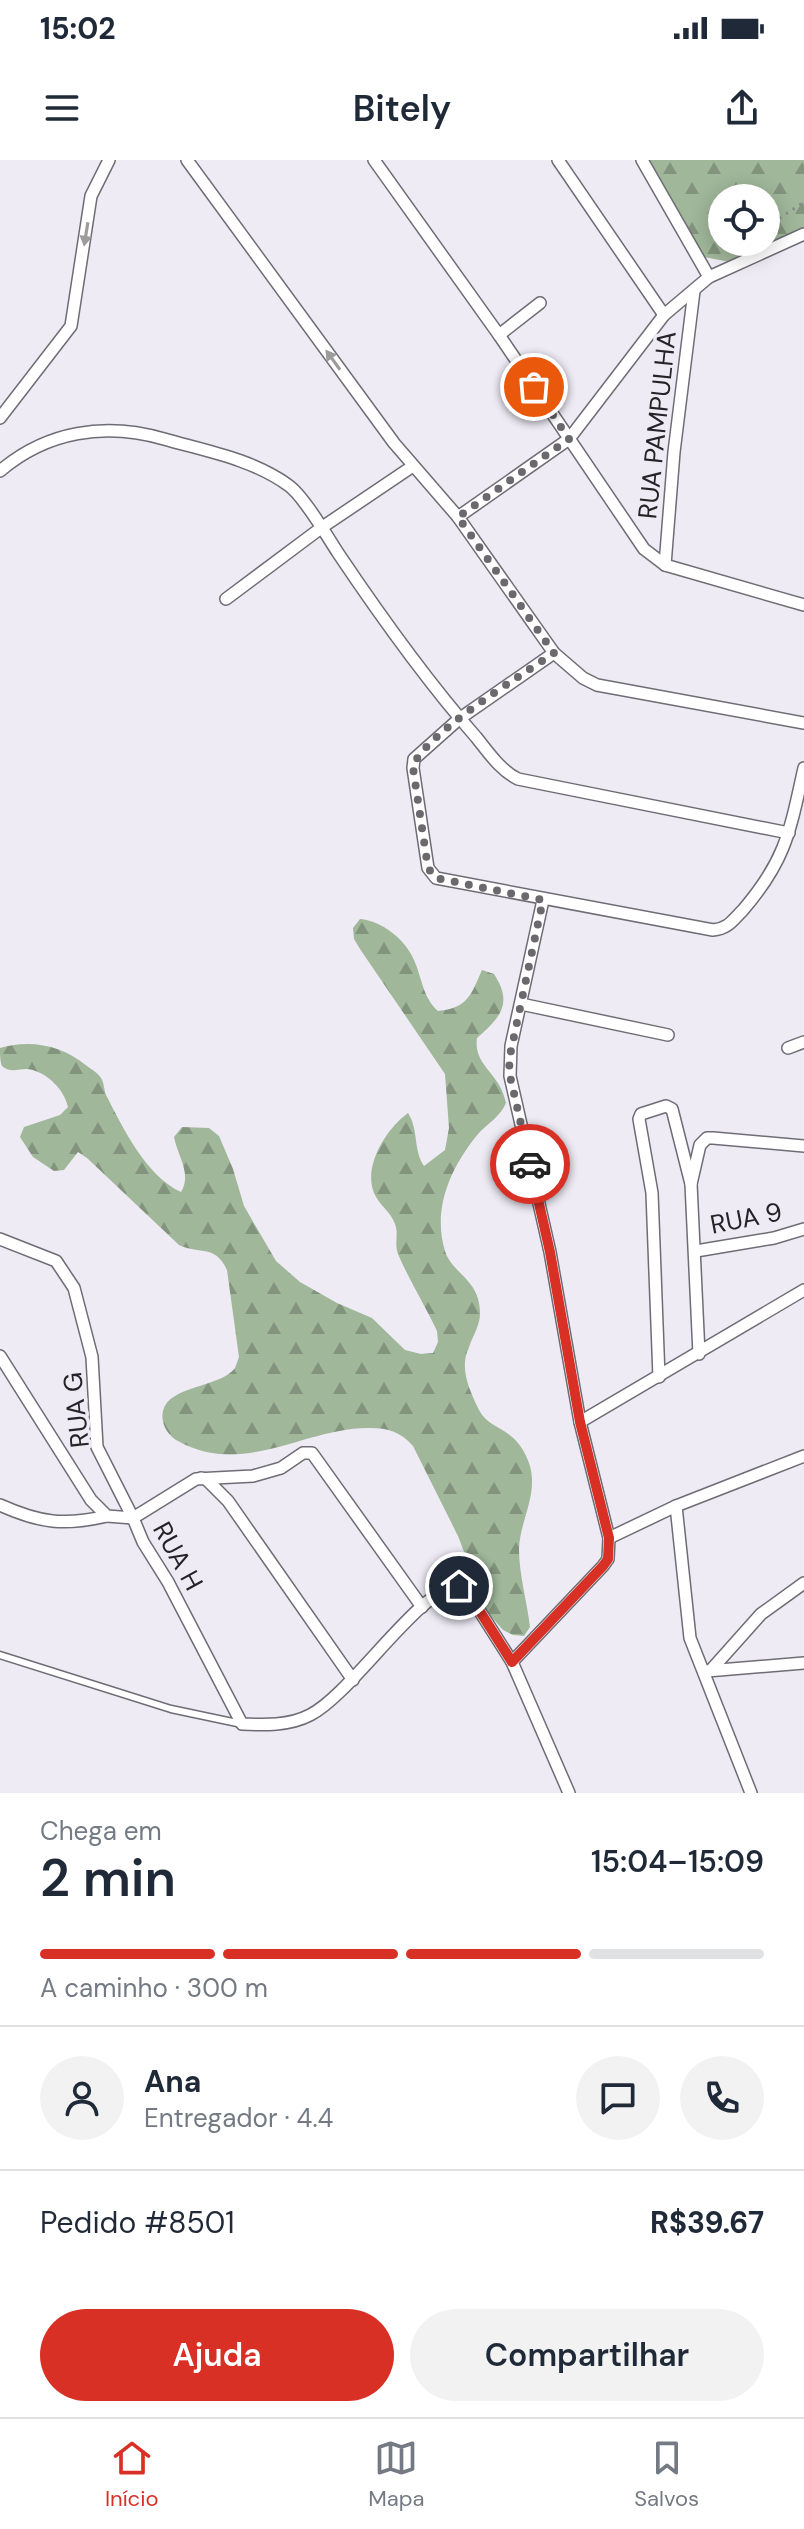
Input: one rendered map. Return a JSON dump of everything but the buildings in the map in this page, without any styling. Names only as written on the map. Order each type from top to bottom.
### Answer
[{"type":"street","points":[[0,418],[71,326],[91,196],[109,160]]},
{"type":"street","points":[[187,160],[379,423],[458,517],[554,653],[583,678],[597,685],[804,723]]},
{"type":"street","points":[[374,160],[499,335],[644,549],[665,565],[804,605]]},
{"type":"street","points":[[558,160],[664,315]]},
{"type":"street","points":[[642,160],[709,277]]},
{"type":"street","points":[[458,517],[569,439],[664,315],[709,277],[804,234]]},
{"type":"street","name":"RUA PAMPULHA","points":[[665,565],[674,452],[694,291]]},
{"type":"street","points":[[499,335],[540,303]]},
{"type":"street","points":[[0,471],[19,454],[52,438],[99,430],[137,431],[238,460],[268,473],[291,486],[378,614],[459,719],[507,774],[518,779],[789,833]]},
{"type":"street","points":[[226,599],[321,528],[413,466]]},
{"type":"street","points":[[554,653],[459,719],[414,759],[428,868],[436,878],[543,900],[713,930],[723,929],[729,926],[779,862],[804,768]]},
{"type":"street","points":[[512,1662],[603,1566],[608,1559],[609,1538],[580,1422],[550,1252],[510,1076],[511,1046],[543,900]]},
{"type":"street","points":[[521,1004],[668,1035]]},
{"type":"street","points":[[788,1048],[804,1042]]},
{"type":"street","points":[[659,1377],[653,1207],[647,1153],[639,1119],[641,1114],[666,1106],[672,1109],[691,1184],[699,1354]]},
{"type":"street","points":[[691,1184],[697,1152],[707,1138],[804,1146]]},
{"type":"street","name":"RUA 9","points":[[696,1251],[774,1238],[804,1229]]},
{"type":"street","name":"RUA G","points":[[0,1239],[56,1261],[74,1288],[92,1357],[97,1447],[133,1518]]},
{"type":"street","points":[[580,1422],[804,1290]]},
{"type":"street","points":[[0,1356],[84,1488],[107,1516]]},
{"type":"street","points":[[133,1518],[201,1478],[253,1476],[281,1468],[303,1453],[312,1453],[422,1607]]},
{"type":"street","points":[[609,1538],[676,1506],[804,1456]]},
{"type":"street","points":[[201,1478],[206,1479],[228,1501],[353,1680]]},
{"type":"street","name":"RUA H","points":[[0,1505],[29,1518],[50,1522],[80,1522],[107,1516],[133,1518],[242,1724]]},
{"type":"street","points":[[676,1506],[690,1638],[707,1671],[751,1793]]},
{"type":"street","points":[[707,1671],[761,1614],[804,1583]]},
{"type":"street","points":[[242,1724],[266,1725],[308,1716],[329,1703],[422,1607],[444,1590],[459,1586],[467,1591],[512,1662],[569,1793]]},
{"type":"street","points":[[707,1671],[804,1663]]},
{"type":"lane","points":[[0,1655],[171,1709],[242,1724]]},
{"type":"path","points":[[780,218],[804,202]]},
{"type":"green space","points":[[648,160],[804,160],[804,229],[780,240],[780,184],[708,184],[708,256],[743,256],[730,262],[699,256]]},
{"type":"green space","points":[[360,919],[384,927],[405,945],[426,994],[438,1011],[456,1007],[467,999],[482,970],[494,974],[503,993],[502,1009],[477,1038],[477,1048],[483,1063],[503,1092],[506,1103],[468,1147],[452,1174],[441,1219],[445,1251],[453,1266],[476,1292],[479,1302],[479,1322],[465,1363],[469,1386],[484,1417],[518,1443],[530,1466],[532,1488],[519,1549],[530,1627],[524,1636],[503,1630],[487,1612],[458,1536],[413,1446],[399,1434],[377,1428],[346,1430],[251,1453],[227,1454],[203,1451],[171,1436],[163,1420],[167,1403],[184,1391],[228,1375],[239,1357],[227,1270],[212,1253],[179,1245],[78,1152],[64,1170],[54,1171],[33,1157],[20,1137],[24,1127],[60,1115],[68,1107],[66,1100],[53,1082],[41,1073],[8,1069],[1,1062],[0,1048],[23,1044],[56,1049],[77,1059],[101,1078],[120,1122],[146,1163],[168,1185],[181,1192],[185,1172],[174,1137],[182,1127],[209,1128],[219,1136],[244,1206],[276,1261],[300,1282],[372,1318],[405,1350],[433,1353],[438,1342],[437,1331],[398,1254],[395,1224],[374,1193],[371,1182],[379,1149],[392,1128],[408,1113],[424,1166],[445,1150],[449,1128],[445,1074],[354,939],[353,928]]},
{"type":"way so far","points":[[530,1164],[509,1060],[543,900],[436,878],[431,874],[413,768],[418,754],[459,719],[554,653],[458,517],[569,439],[534,387]]},
{"type":"route","points":[[459,1586],[467,1591],[512,1662],[608,1559],[607,1524],[580,1422],[550,1252],[530,1164]]}]
